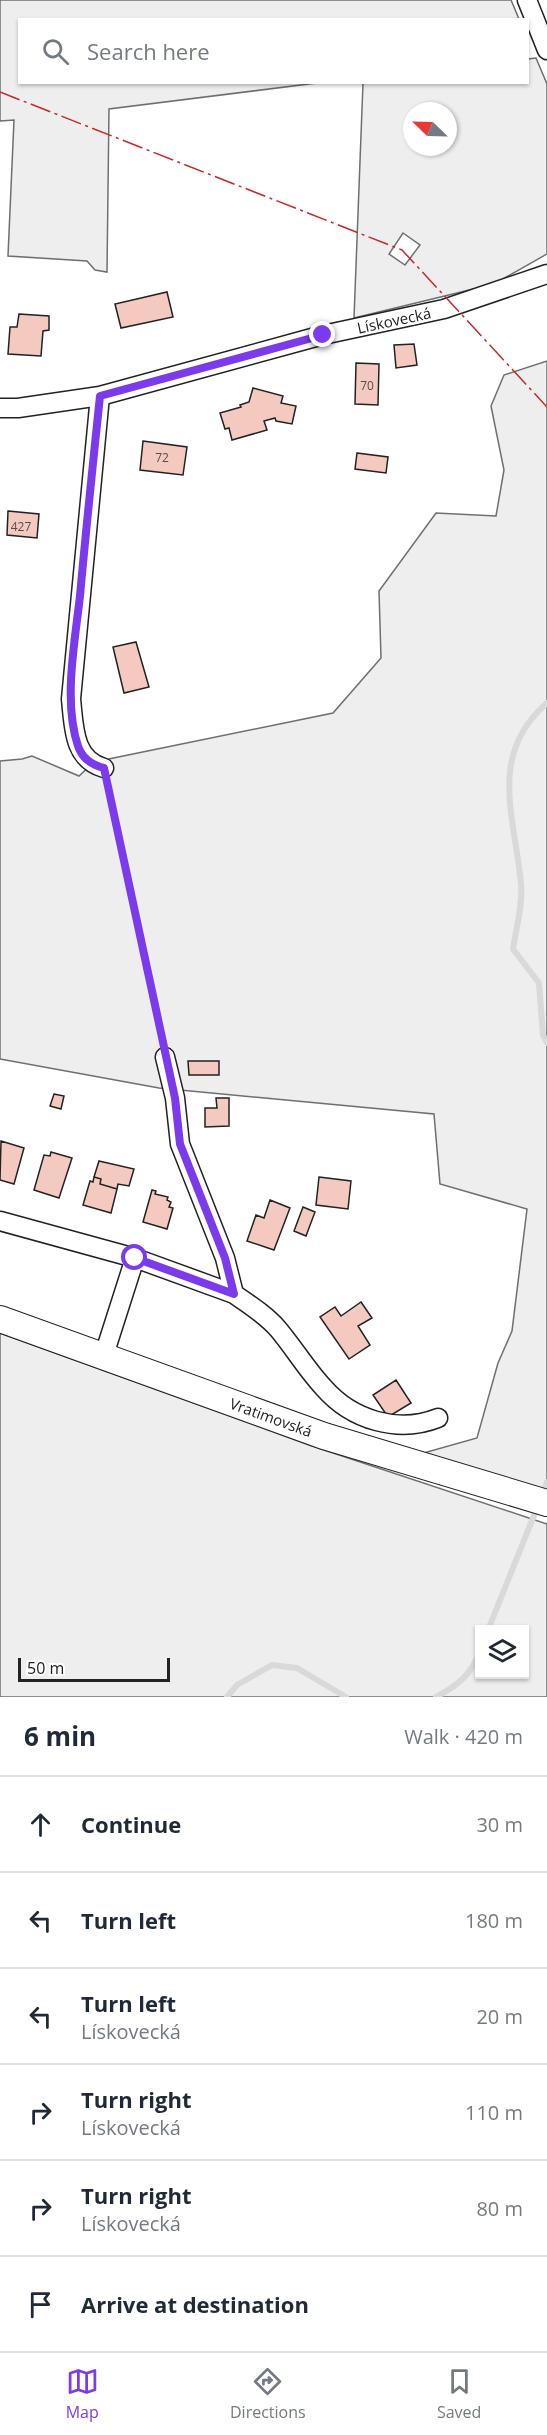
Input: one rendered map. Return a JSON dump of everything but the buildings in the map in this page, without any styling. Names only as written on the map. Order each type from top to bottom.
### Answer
[{"type":"main road","name":"Vratimovská","points":[[0,1319],[324,1436],[547,1503]]},
{"type":"street","points":[[527,0],[547,50]]},
{"type":"street","name":"Lískovecká","points":[[0,408],[18,408],[100,396],[323,335],[444,309],[547,274]]},
{"type":"street","points":[[100,396],[71,699],[78,748],[93,765],[104,768]]},
{"type":"street","points":[[165,1057],[175,1098],[180,1144],[225,1258],[234,1294]]},
{"type":"street","points":[[0,1221],[135,1258],[234,1294],[255,1308],[276,1328],[323,1388],[338,1402],[360,1415],[397,1426],[424,1424],[438,1418]]},
{"type":"street","points":[[104,1355],[135,1258]]},
{"type":"path","points":[[104,768],[165,1057]]},
{"type":"shaded area","points":[[0,0],[511,0],[519,18],[18,18],[18,84],[309,84],[109,109],[107,272],[95,270],[87,261],[8,256],[14,120],[0,121]]},
{"type":"shaded area","points":[[536,58],[547,84],[547,254],[494,284],[354,318],[363,84],[529,84],[529,59]],"holes":[[[403,233],[420,245],[405,265],[389,254]]]},
{"type":"shaded area","points":[[547,361],[547,1490],[420,1454],[477,1438],[498,1363],[512,1331],[527,1209],[440,1184],[434,1114],[159,1088],[0,1059],[0,761],[32,756],[79,776],[94,762],[333,713],[381,658],[379,591],[436,513],[496,516],[504,470],[491,406],[504,375]]},
{"type":"shaded area","points":[[0,1333],[309,1445],[547,1524],[547,1697],[0,1697]]},
{"type":"waterway","points":[[547,703],[528,723],[517,744],[511,765],[509,788],[521,884],[520,909],[513,949],[539,983],[543,1035],[547,1043]]},
{"type":"waterway","points":[[542,1495],[547,1482]]},
{"type":"waterway","points":[[490,1625],[537,1508]]},
{"type":"waterway","points":[[436,1697],[463,1679],[475,1661]]},
{"type":"waterway","points":[[227,1697],[237,1685],[272,1665],[297,1668],[346,1697]]},
{"type":"power","points":[[0,92],[402,250],[547,407]]},
{"type":"route","points":[[135,1258],[234,1294],[225,1258],[180,1144],[175,1098],[104,768],[93,765],[85,758],[78,748],[75,736],[71,699],[74,652],[100,396],[323,335]]}]
